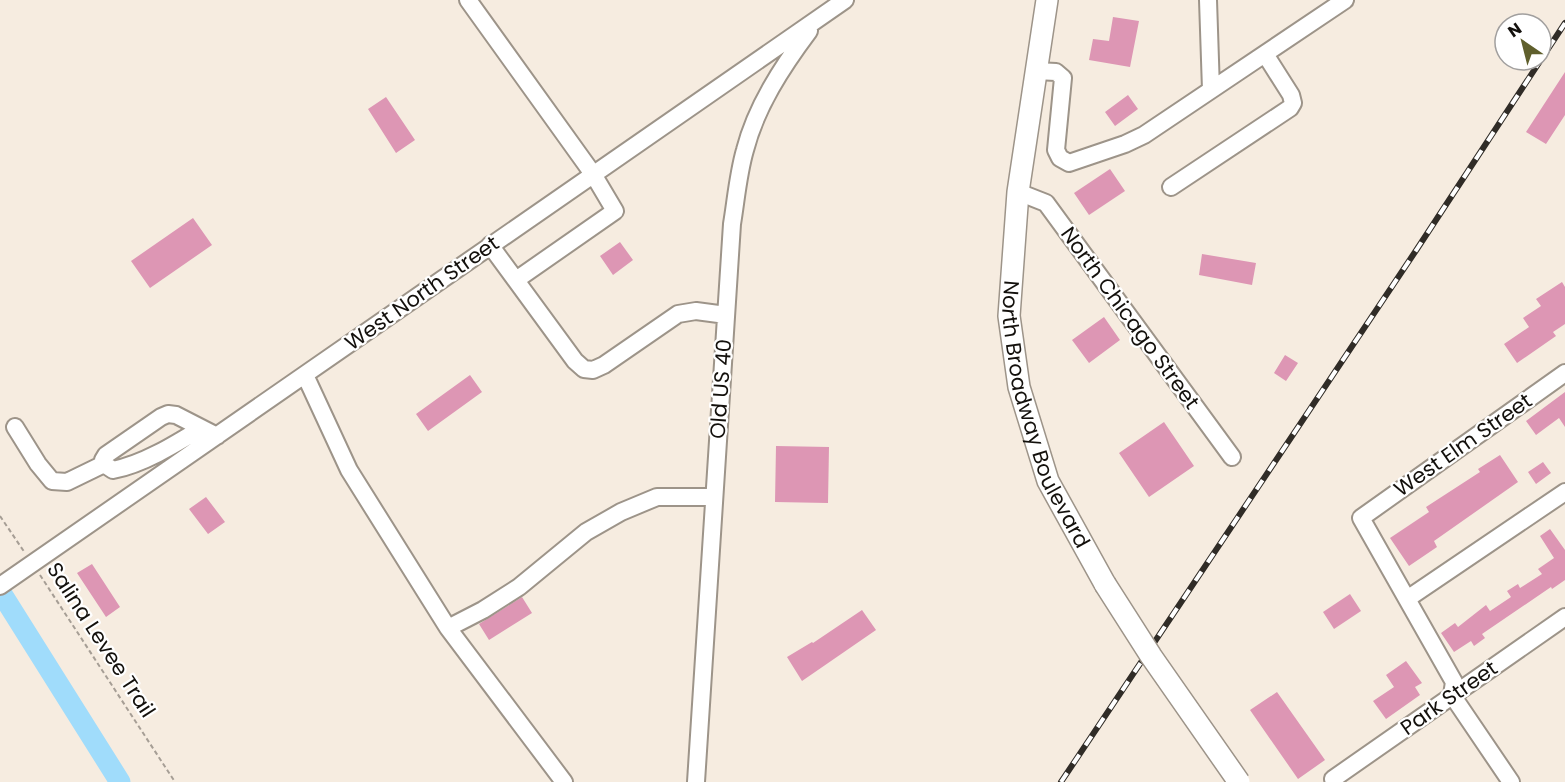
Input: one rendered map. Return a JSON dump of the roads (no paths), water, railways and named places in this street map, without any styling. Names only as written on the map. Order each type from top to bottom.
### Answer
[{"type":"main road","name":"North Broadway Boulevard","points":[[1047,0],[1018,192],[1009,316],[1019,387],[1048,480],[1105,584],[1151,656],[1239,782]]},
{"type":"street","points":[[468,0],[593,174],[615,211],[516,280]]},
{"type":"street","name":"West North Street","points":[[5,582],[845,0]]},
{"type":"street","points":[[1208,0],[1211,90]]},
{"type":"street","points":[[1036,71],[1056,72],[1063,78],[1056,150],[1060,158],[1069,163],[1144,135],[1345,0]]},
{"type":"street","name":"Old US 40","points":[[696,782],[732,224],[745,150],[766,96],[794,51],[820,18]]},
{"type":"street","points":[[1171,187],[1290,108],[1293,103],[1291,95],[1265,54]]},
{"type":"street","name":"North Chicago Street","points":[[1018,192],[1046,202],[1232,457]]},
{"type":"street","points":[[490,245],[575,361],[584,369],[593,370],[604,365],[678,314],[696,311],[726,315]]},
{"type":"street","name":"West Elm Street","points":[[1407,599],[1361,518],[1565,373]]},
{"type":"street","points":[[304,375],[349,470],[448,628],[564,782]]},
{"type":"street","points":[[104,464],[106,455],[161,417],[176,415],[217,436]]},
{"type":"street","points":[[15,427],[38,464],[52,481],[67,482],[104,464]]},
{"type":"street","points":[[104,464],[114,470],[124,468],[200,429]]},
{"type":"street","points":[[1511,782],[1452,695],[1454,682],[1407,599],[1565,492]]},
{"type":"street","points":[[448,628],[483,610],[519,587],[586,532],[621,512],[657,497],[714,497]]},
{"type":"street","name":"Park Street","points":[[1333,779],[1565,617]]},
{"type":"waterway","points":[[0,591],[120,782]]},
{"type":"railway","points":[[1061,782],[1565,23]]}]
